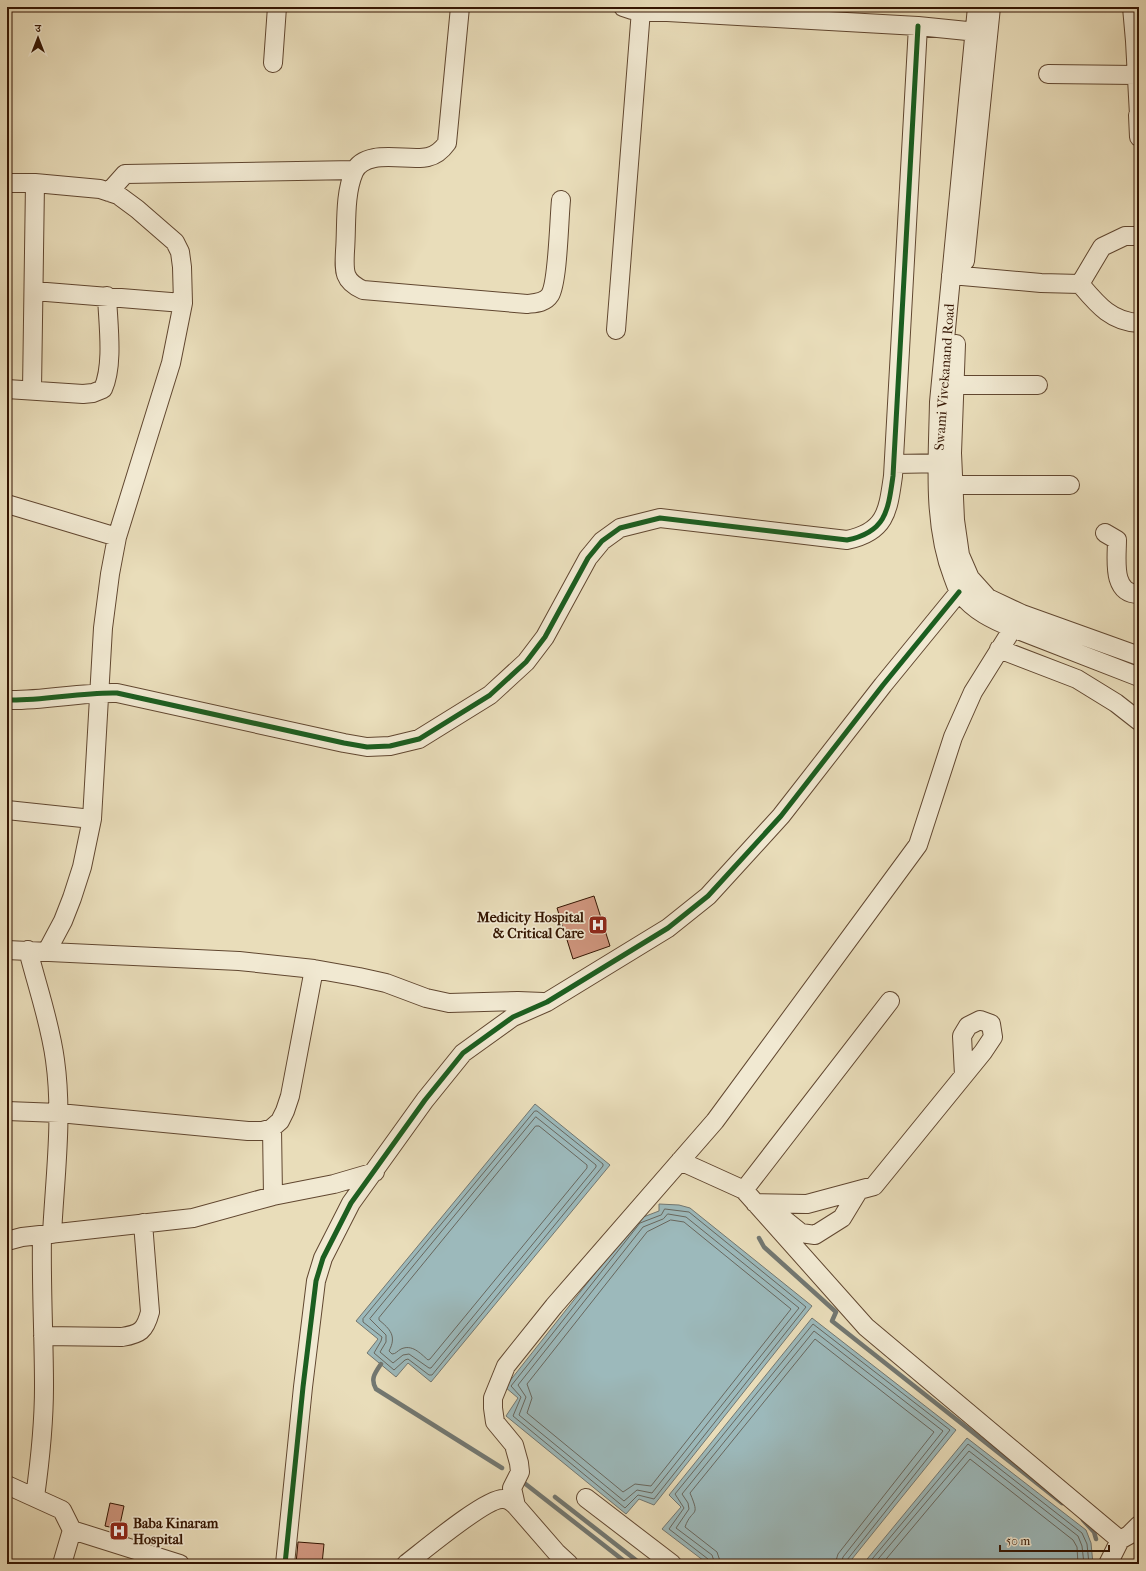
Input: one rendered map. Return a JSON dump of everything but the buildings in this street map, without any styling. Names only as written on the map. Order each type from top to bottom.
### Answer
[{"type":"street","points":[[273,63],[276,7]]},
{"type":"street","points":[[460,7],[447,143],[438,154],[427,158],[379,156],[363,163],[355,170],[350,188],[348,205],[345,273],[351,285],[363,290],[527,304],[540,303],[549,296],[554,282],[561,200]]},
{"type":"street","name":"Swami Vivekanand Road","points":[[977,7],[982,33]]},
{"type":"street","name":"Swami Vivekanand Road","points":[[991,7],[982,33],[958,276],[956,345],[948,386],[945,463],[940,512],[946,558],[959,592],[972,607],[994,620],[1013,628],[1139,677]]},
{"type":"street","points":[[1132,7],[1137,41],[1136,74],[1139,137]]},
{"type":"street","points":[[616,330],[632,9],[918,26],[982,33]]},
{"type":"street","points":[[7,700],[27,701],[100,693],[140,698],[367,747],[390,746],[418,739],[490,695],[526,662],[545,637],[588,558],[602,541],[620,528],[660,518],[847,540],[862,537],[876,530],[884,518],[889,502],[894,464],[918,26]]},
{"type":"street","points":[[1048,74],[1136,74]]},
{"type":"street","points":[[109,192],[125,174],[355,170]]},
{"type":"street","points":[[7,183],[35,183],[100,190],[118,195],[137,209],[175,242],[180,252],[182,266],[183,303],[169,370],[117,537],[106,602],[92,819],[82,867],[72,898],[63,921],[47,951]]},
{"type":"street","points":[[32,390],[35,183]]},
{"type":"street","points":[[1080,284],[1102,247],[1125,236],[1139,236]]},
{"type":"street","points":[[958,276],[1080,284],[1111,315],[1126,323],[1139,323]]},
{"type":"street","points":[[34,291],[183,303]]},
{"type":"street","points":[[7,389],[83,394],[93,393],[103,389],[108,378],[107,296]]},
{"type":"street","points":[[948,386],[1038,385]]},
{"type":"street","points":[[894,464],[945,463]]},
{"type":"street","name":"Swami Vivekanand Road","points":[[945,463],[953,485],[955,520],[960,555],[970,578],[988,598],[1022,614],[1139,656]]},
{"type":"street","points":[[953,485],[1070,485]]},
{"type":"street","points":[[7,504],[117,537]]},
{"type":"street","points":[[1105,534],[1117,540],[1118,579],[1124,590],[1131,594],[1139,594]]},
{"type":"street","points":[[285,1564],[303,1387],[316,1281],[323,1258],[351,1203],[375,1172],[425,1100],[463,1053],[512,1017],[547,1002],[668,928],[708,896],[781,816],[883,685],[959,592]]},
{"type":"street","points":[[516,1506],[512,1488],[520,1472],[519,1463],[514,1445],[495,1422],[492,1408],[493,1398],[506,1366],[554,1306],[715,1121],[918,845],[953,737],[972,692],[1013,628]]},
{"type":"street","points":[[999,649],[1077,679],[1116,703],[1139,721]]},
{"type":"street","points":[[7,810],[92,819]]},
{"type":"street","points":[[7,950],[239,960],[314,969],[386,983],[426,998],[450,1003],[518,1001],[547,1002]]},
{"type":"street","points":[[28,950],[51,1034],[56,1061],[59,1113],[47,1234],[43,1336],[43,1423],[35,1497]]},
{"type":"street","points":[[7,1111],[59,1113],[248,1131],[262,1131],[272,1128],[280,1121],[290,1096],[314,969]]},
{"type":"street","points":[[749,1196],[890,1001]]},
{"type":"street","points":[[749,1196],[807,1204],[874,1186],[964,1074]]},
{"type":"street","points":[[272,1128],[272,1196]]},
{"type":"street","points":[[680,1161],[749,1196],[778,1214],[801,1234],[815,1235],[842,1218],[859,1190]]},
{"type":"street","points":[[7,1241],[22,1237],[193,1218],[272,1196],[334,1184],[375,1172]]},
{"type":"street","points":[[749,1196],[866,1327],[1120,1540]]},
{"type":"street","points":[[43,1336],[122,1337],[133,1335],[142,1331],[150,1312],[142,1223]]},
{"type":"street","points":[[7,1485],[62,1510],[72,1530],[62,1564]]},
{"type":"street","points":[[586,1498],[672,1564]]},
{"type":"street","points":[[406,1564],[483,1506],[503,1499],[510,1501],[516,1506],[556,1552],[569,1564]]},
{"type":"street","points":[[1108,1564],[1120,1540],[1129,1535],[1139,1525]]},
{"type":"street","points":[[72,1530],[180,1564]]},
{"type":"water","points":[[535,1104],[610,1165],[431,1382],[408,1363],[396,1377],[367,1353],[378,1339],[356,1321]]},
{"type":"water","points":[[659,1204],[679,1205],[690,1208],[812,1306],[654,1505],[639,1499],[626,1514],[506,1416],[518,1398],[505,1387],[638,1219],[659,1211]]},
{"type":"water","points":[[812,1318],[956,1430],[848,1564],[708,1564],[662,1529],[681,1507],[669,1495]]},
{"type":"water","points":[[967,1438],[1086,1530],[1091,1543],[1093,1564],[863,1564]]},
{"type":"waterway","points":[[759,1238],[764,1247],[836,1312],[832,1321],[1062,1503]]},
{"type":"waterway","points":[[381,1364],[373,1379],[376,1389],[502,1468]]},
{"type":"waterway","points":[[523,1482],[628,1564]]},
{"type":"waterway","points":[[555,1497],[641,1564]]},
{"type":"waterway","points":[[1083,1520],[1094,1532],[1096,1539]]},
{"type":"cycle path","points":[[7,700],[117,693],[344,743],[367,747],[390,746],[419,739],[490,695],[526,662],[545,637],[588,558],[602,541],[620,528],[660,518],[847,540],[870,532],[883,518],[887,510],[893,476],[918,26]]},
{"type":"cycle path","points":[[285,1564],[303,1387],[316,1281],[323,1258],[351,1203],[425,1100],[463,1053],[513,1017],[547,1002],[668,928],[708,896],[781,816],[883,685],[959,592]]},
{"type":"place","name":"Medicity Hospital & Critical Care","points":[[598,925]]},
{"type":"place","name":"Baba Kinaram Hospital","points":[[119,1531]]}]
